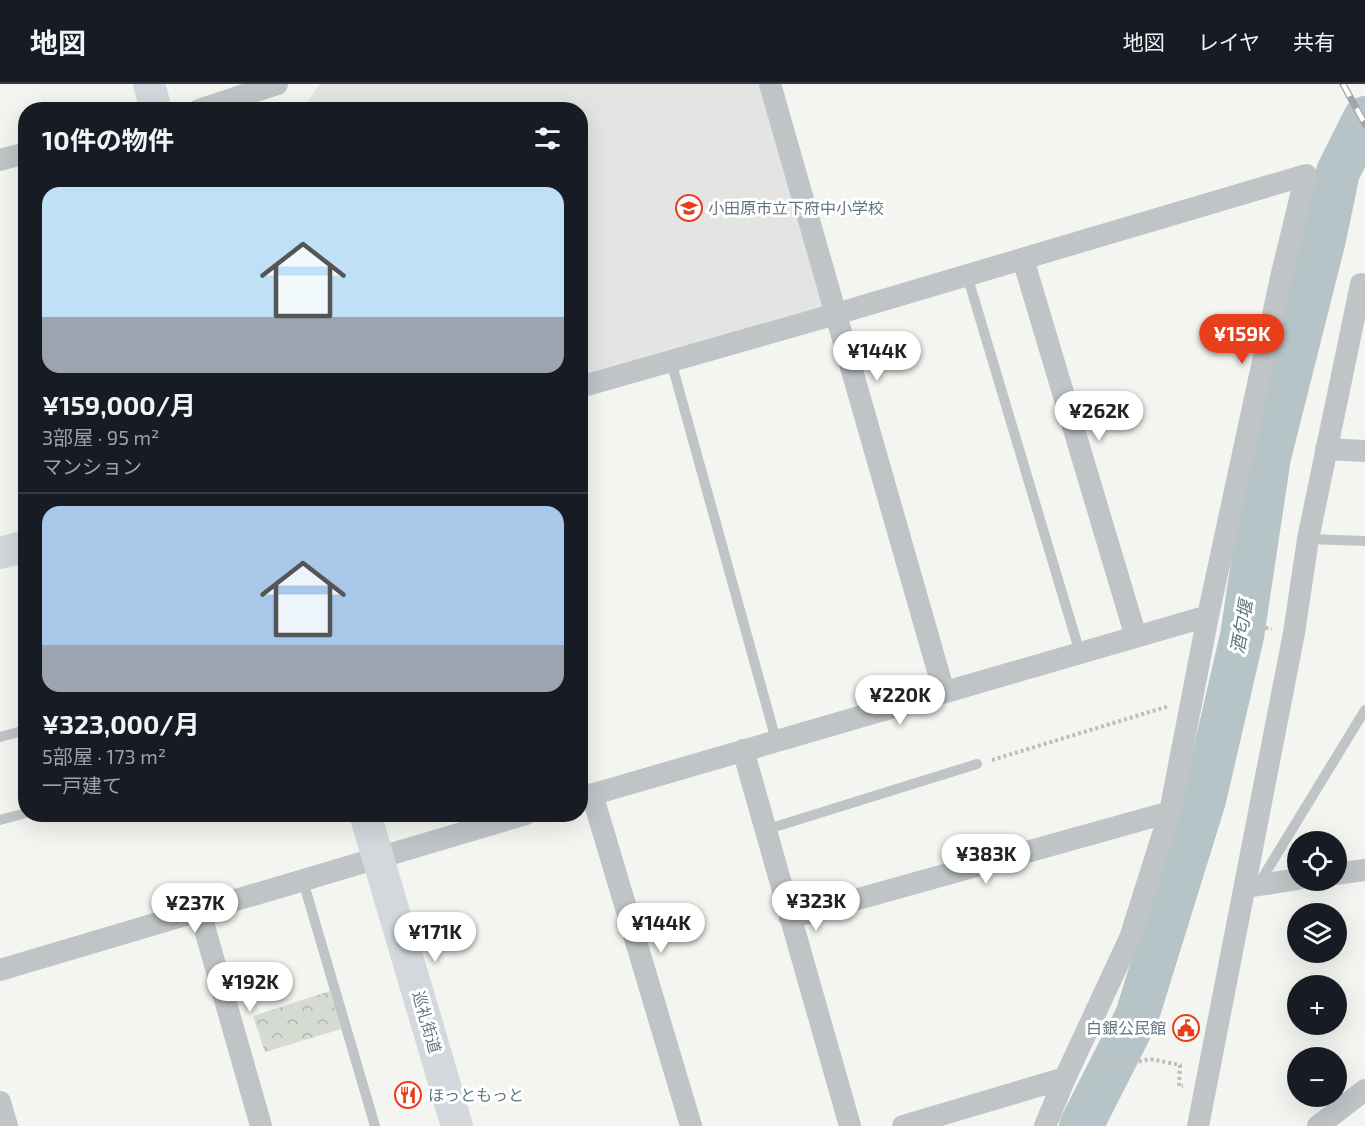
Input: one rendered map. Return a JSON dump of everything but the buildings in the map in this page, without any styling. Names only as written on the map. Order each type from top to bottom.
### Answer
[{"type":"street","points":[[149,84],[154,102]]},
{"type":"street","points":[[223,102],[277,84]]},
{"type":"street","points":[[770,84],[944,692]]},
{"type":"street","points":[[0,160],[18,155]]},
{"type":"street","points":[[588,385],[1306,175],[1282,273],[1208,616],[1170,812],[1130,938],[1045,1126]]},
{"type":"street","points":[[1023,259],[1136,637]]},
{"type":"street","points":[[1198,1126],[1252,886],[1308,539],[1361,284]]},
{"type":"street","points":[[1326,449],[1365,451]]},
{"type":"street","points":[[0,553],[18,548]]},
{"type":"street","points":[[588,795],[1208,616]]},
{"type":"street","points":[[743,750],[850,1126]]},
{"type":"street","points":[[588,802],[691,1126]]},
{"type":"street","points":[[790,918],[1170,812]]},
{"type":"street","name":"巡礼街道","points":[[367,822],[458,1126]]},
{"type":"street","points":[[0,970],[499,822]]},
{"type":"street","points":[[1347,872],[1365,870]]},
{"type":"street","points":[[1252,886],[1287,881]]},
{"type":"street","points":[[200,912],[261,1126]]},
{"type":"street","points":[[903,1126],[1065,1078]]},
{"type":"street","points":[[1320,1126],[1365,1090]]},
{"type":"street","points":[[0,1102],[7,1126]]},
{"type":"lane","points":[[967,275],[1080,653]]},
{"type":"lane","points":[[671,361],[776,740]]},
{"type":"lane","points":[[1308,539],[1365,541]]},
{"type":"lane","points":[[1252,886],[1365,710]]},
{"type":"lane","points":[[0,737],[18,732]]},
{"type":"lane","points":[[765,830],[977,764]]},
{"type":"lane","points":[[0,820],[18,815]]},
{"type":"lane","points":[[303,881],[375,1126]]},
{"type":"path","points":[[1208,616],[1294,633]]},
{"type":"path","points":[[977,764],[1192,699]]},
{"type":"path","points":[[1065,1078],[1150,1059],[1180,1065],[1179,1086],[1206,1086]]},
{"type":"shaded area","name":"小田原市立下府中小学校","points":[[320,84],[761,84],[826,307],[588,377],[588,102],[308,102]]},
{"type":"green space","points":[[330,991],[341,1029],[265,1052],[253,1016]]},
{"type":"waterway","name":"酒匂堰","points":[[1081,1126],[1137,1016],[1204,800],[1242,636],[1269,457],[1324,239],[1338,172],[1365,118]]},
{"type":"railway","points":[[1343,84],[1365,124]]},
{"type":"place","name":"小田原市立下府中小学校","points":[[689,208]]},
{"type":"place","name":"白銀公民館","points":[[1186,1028]]},
{"type":"place","name":"ほっともっと","points":[[408,1095]]}]
